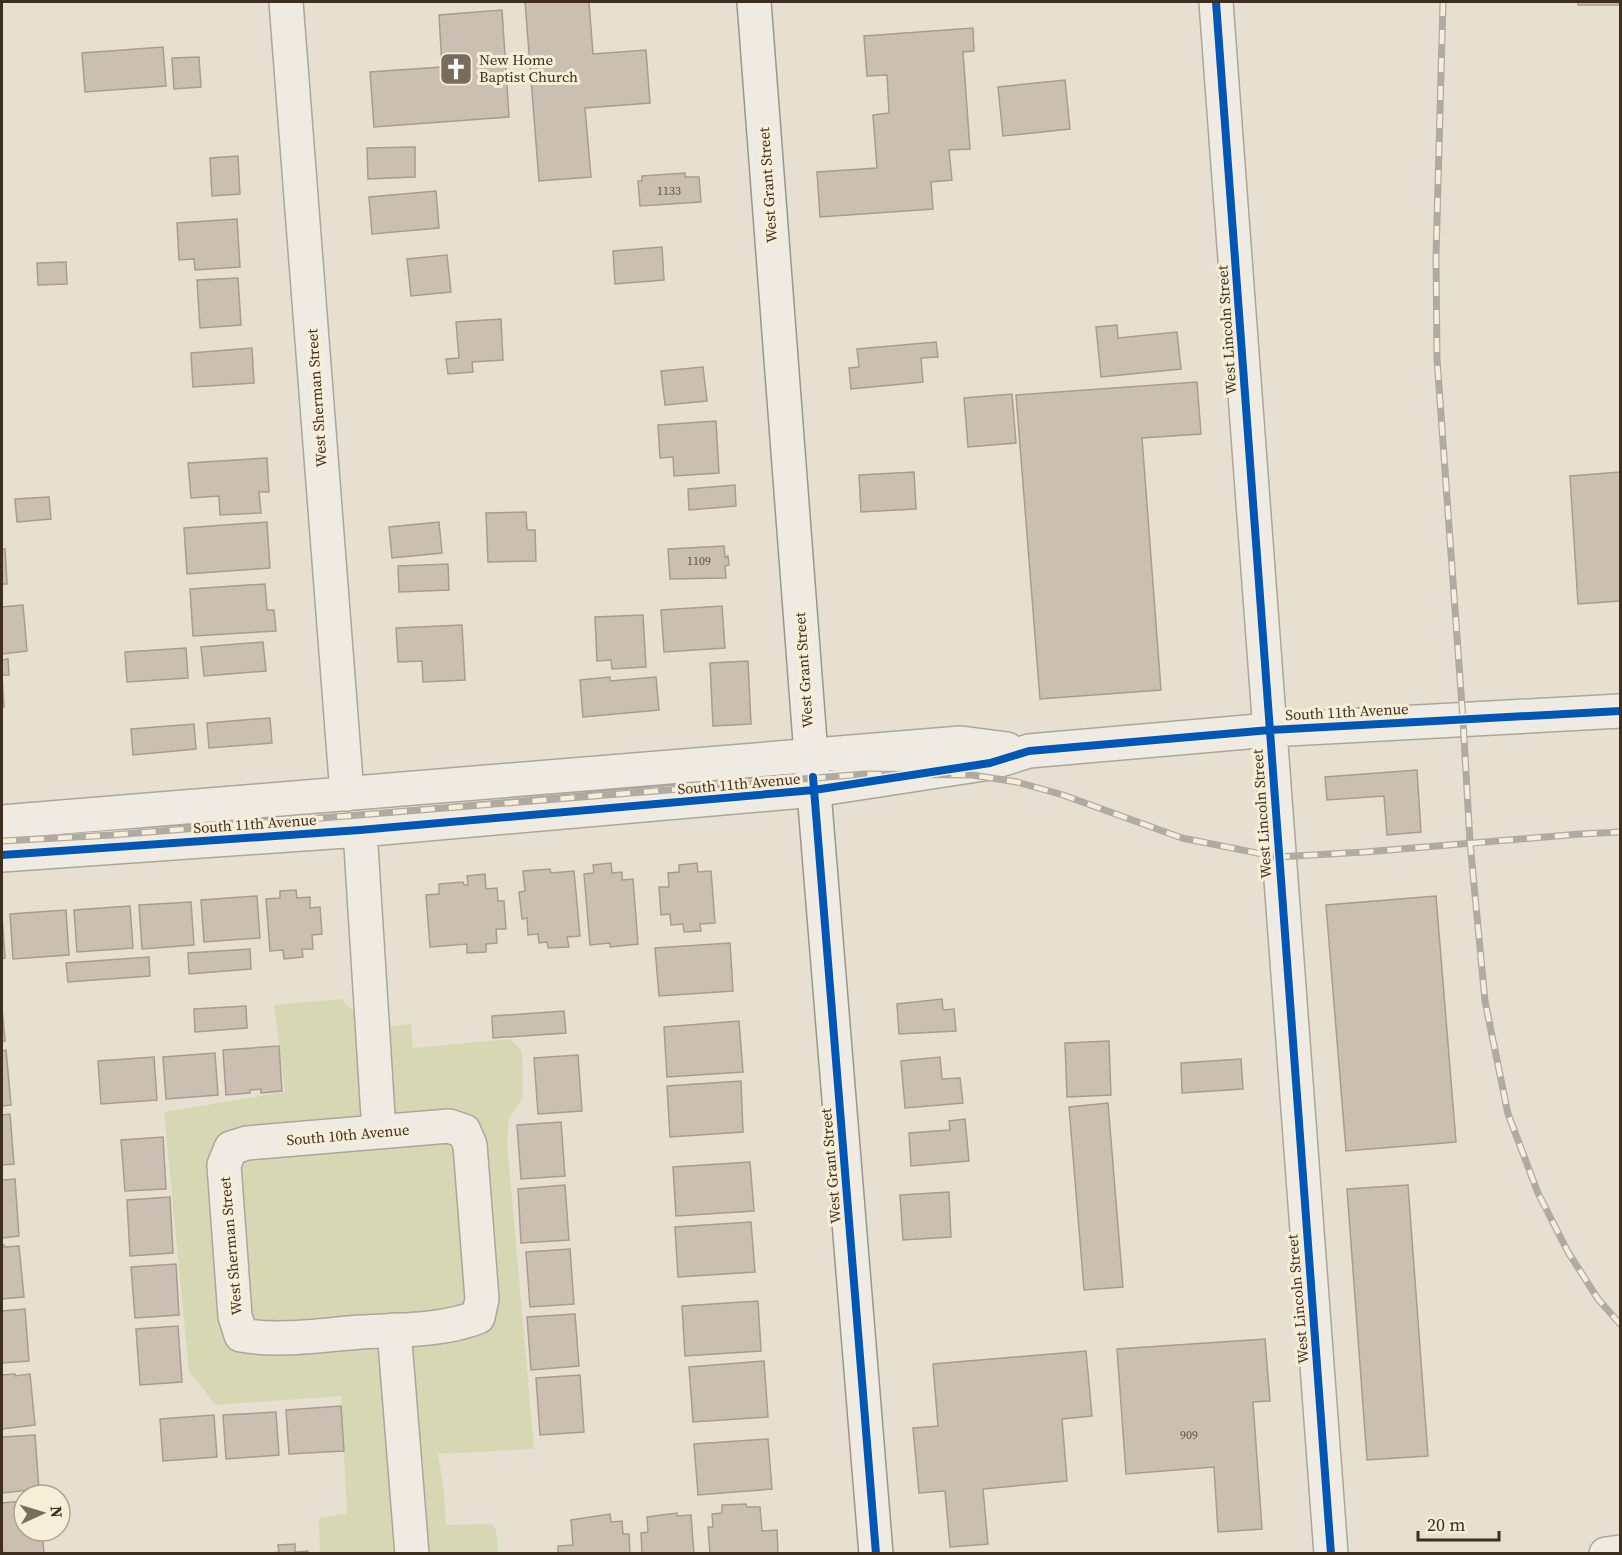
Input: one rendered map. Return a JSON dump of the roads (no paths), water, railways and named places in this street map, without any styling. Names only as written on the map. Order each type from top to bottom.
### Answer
[{"type":"street","name":"West Sherman Street","points":[[286,2],[347,794]]},
{"type":"street","name":"West Grant Street","points":[[754,2],[811,755],[876,1554]]},
{"type":"street","name":"West Lincoln Street","points":[[1216,2],[1270,730],[1277,857],[1331,1554]]},
{"type":"street","name":"South 11th Avenue","points":[[2,855],[360,830],[814,790],[990,763],[1029,752],[1270,730],[1620,711]]},
{"type":"street","name":"South 11th Avenue","points":[[2,822],[961,743],[1029,752]]},
{"type":"street","points":[[360,830],[379,1132]]},
{"type":"street","name":"South 10th Avenue","points":[[231,1148],[247,1143],[449,1126],[464,1131]]},
{"type":"street","name":"West Sherman Street","points":[[231,1148],[224,1165],[235,1316],[241,1335],[264,1339],[394,1330],[461,1324],[478,1317],[482,1299],[470,1145],[464,1131]]},
{"type":"street","points":[[394,1330],[412,1554]]},
{"type":"street","points":[[1606,1554],[1620,1552]]},
{"type":"railway","points":[[1443,2],[1436,257],[1437,359],[1470,842],[1485,1001],[1508,1114],[1538,1193],[1568,1252],[1598,1299],[1620,1324]]},
{"type":"railway","points":[[2,841],[112,835],[865,774],[972,775],[1017,782],[1063,795],[1182,838],[1277,857],[1620,832]]},
{"type":"place","name":"New Home Baptist Church","points":[[456,69]]}]
